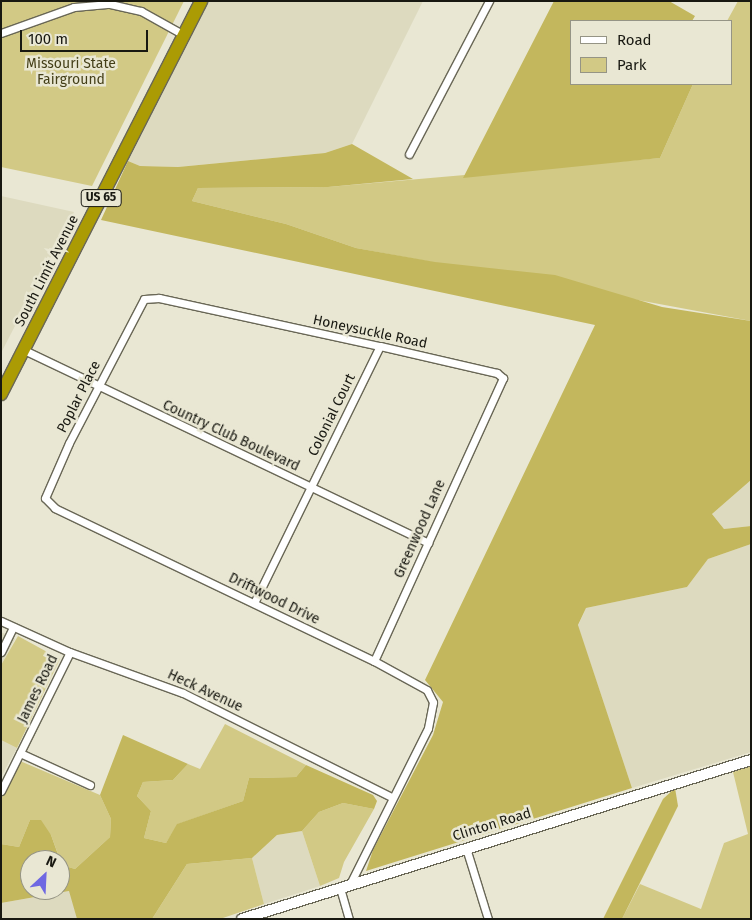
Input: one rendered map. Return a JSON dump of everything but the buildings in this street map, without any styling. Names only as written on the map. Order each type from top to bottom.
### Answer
[{"type":"highway","name":"South Limit Avenue","points":[[1,394],[201,1]]},
{"type":"street","points":[[409,154],[489,1]]},
{"type":"street","points":[[1,33],[74,6],[110,4],[141,11],[184,34]]},
{"type":"street","name":"Poplar Place","points":[[102,531],[55,508],[45,498],[45,493],[144,299],[159,298],[199,307]]},
{"type":"street","name":"Honeysuckle Road","points":[[199,307],[380,346],[501,376],[501,383],[490,408]]},
{"type":"street","name":"Colonial Court","points":[[254,604],[380,346]]},
{"type":"street","name":"Country Club Boulevard","points":[[24,350],[99,388],[428,543]]},
{"type":"street","name":"Greenwood Lane","points":[[374,661],[490,408]]},
{"type":"street","name":"Driftwood Drive","points":[[102,531],[374,661],[418,684],[431,696],[433,709],[428,728],[392,797]]},
{"type":"street","name":"Heck Avenue","points":[[1,621],[70,652],[183,693],[392,797]]},
{"type":"street","points":[[1,652],[13,627]]},
{"type":"street","name":"James Road","points":[[1,791],[70,652]]},
{"type":"street","points":[[20,753],[90,785]]},
{"type":"street","name":"Clinton Road","points":[[242,919],[751,760]]},
{"type":"street","points":[[350,884],[392,797]]},
{"type":"street","points":[[466,848],[488,919]]},
{"type":"street","points":[[340,888],[349,919]]},
{"type":"shaded area","points":[[209,1],[423,1],[352,144],[325,153],[178,167],[140,166],[128,161]]},
{"type":"shaded area","points":[[554,1],[669,1],[695,16],[693,20],[570,20],[570,85],[693,85],[660,158],[463,178]]},
{"type":"shaded area","points":[[352,144],[413,179],[328,187],[198,188],[192,201],[286,224],[356,248],[435,262],[555,275],[662,307],[751,321],[751,480],[712,514],[724,529],[751,526],[751,544],[708,559],[687,587],[586,608],[578,625],[632,788],[366,871],[373,850],[433,735],[443,702],[425,680],[595,325],[101,220],[128,161],[140,166],[178,167],[325,153]]},
{"type":"shaded area","points":[[1,196],[74,212],[1,353]]},
{"type":"shaded area","points":[[751,480],[751,526],[724,529],[712,514]]},
{"type":"shaded area","points":[[751,544],[751,752],[632,788],[578,626],[586,608],[687,587],[708,559]]},
{"type":"shaded area","points":[[1,632],[15,639],[1,665]]},
{"type":"shaded area","points":[[123,735],[188,764],[173,780],[143,782],[137,796],[151,811],[144,838],[166,843],[177,824],[243,801],[249,778],[296,777],[306,765],[373,795],[377,801],[374,809],[343,803],[319,812],[302,831],[277,835],[252,858],[187,864],[152,919],[77,919],[70,894],[70,867],[75,869],[110,837],[111,819],[100,795]]},
{"type":"shaded area","points":[[1,740],[17,748],[1,777]]},
{"type":"shaded area","points":[[675,788],[678,806],[622,919],[603,919],[663,799]]},
{"type":"shaded area","points":[[30,820],[41,820],[51,835],[56,850],[20,850],[20,900],[1,903],[1,844],[19,847]]},
{"type":"shaded area","points":[[302,831],[320,886],[264,904],[252,858],[277,835]]},
{"type":"shaded area","points":[[70,891],[77,919],[1,919],[1,903],[20,900],[70,900]]},
{"type":"green space","name":"Missouri State Fairground","points":[[1,1],[184,1],[92,186],[1,167]]},
{"type":"green space","points":[[738,1],[751,1],[751,321],[356,248],[286,224],[192,201],[198,188],[328,187],[660,158],[693,85],[732,85],[732,20],[728,20]]},
{"type":"green space","points":[[18,636],[60,659],[17,748],[1,740],[1,665]]},
{"type":"green space","points":[[225,724],[306,765],[296,777],[249,778],[243,801],[178,824],[166,843],[144,838],[151,811],[137,796],[143,782],[173,780],[188,764],[200,769]]},
{"type":"green space","points":[[20,761],[100,795],[111,819],[110,837],[75,869],[70,867],[70,850],[56,850],[51,835],[30,820],[19,847],[1,844],[1,799]]},
{"type":"green space","points":[[751,766],[751,919],[622,919],[640,884],[701,909],[724,843],[748,834],[733,772]]},
{"type":"green space","points":[[343,803],[374,809],[344,862],[339,878],[320,886],[302,831],[319,812]]},
{"type":"green space","points":[[252,858],[264,904],[220,919],[152,919],[187,864]]}]
